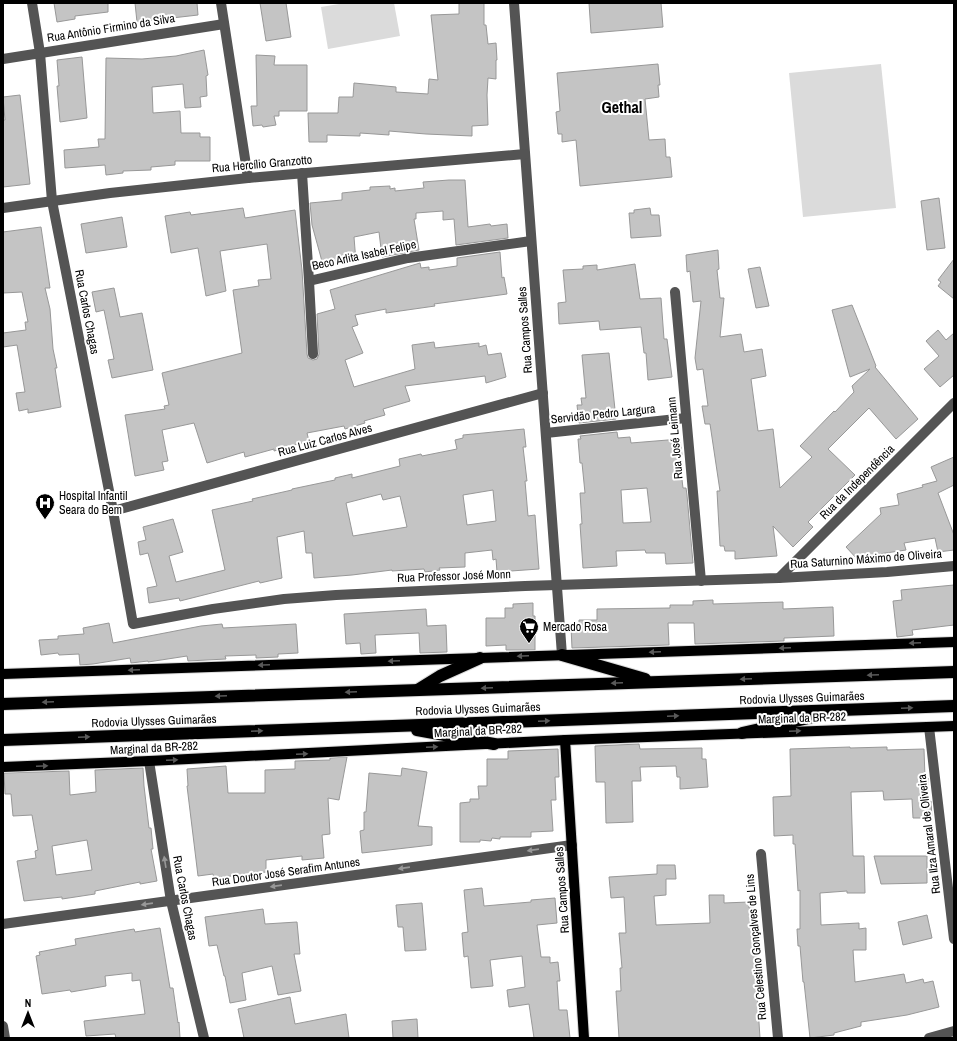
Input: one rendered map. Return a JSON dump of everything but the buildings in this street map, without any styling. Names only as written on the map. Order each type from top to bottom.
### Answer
[{"type":"highway","points":[[562,655],[656,682]]},
{"type":"highway","points":[[418,690],[440,676],[480,658]]},
{"type":"highway","name":"Rodovia Ulysses Guimarães","points":[[3,704],[954,672]]},
{"type":"highway","name":"Rodovia Ulysses Guimarães","points":[[3,740],[954,706]]},
{"type":"highway","points":[[742,733],[840,710]]},
{"type":"highway","points":[[393,726],[494,744]]},
{"type":"main road","points":[[3,674],[954,642]]},
{"type":"main road","name":"Marginal da BR-282","points":[[3,767],[565,740],[954,726]]},
{"type":"main road","name":"Rua Campos Salles","points":[[565,740],[584,1038]]},
{"type":"street","name":"Rua Carlos Chagas","points":[[32,3],[40,53],[52,201],[113,512],[133,624]]},
{"type":"street","points":[[221,3],[248,178]]},
{"type":"street","name":"Rua Campos Salles","points":[[514,3],[562,655]]},
{"type":"street","name":"Rua Antônio Firmino da Silva","points":[[3,58],[224,24]]},
{"type":"street","name":"Rua Hercílio Granzotto","points":[[3,208],[248,178],[525,154]]},
{"type":"street","name":"Beco Arlita Isabel Felipe","points":[[302,173],[309,281],[408,258],[531,241]]},
{"type":"street","points":[[309,281],[313,354]]},
{"type":"street","name":"Rua José Leimann","points":[[674,292],[701,581]]},
{"type":"street","name":"Rua Luiz Carlos Alves","points":[[113,512],[543,393]]},
{"type":"street","name":"Rua da Independência","points":[[779,578],[954,403]]},
{"type":"street","name":"Servidão Pedro Largura","points":[[546,434],[686,418]]},
{"type":"street","name":"Rua Saturnino Máximo de Oliveira","points":[[779,578],[887,572],[954,566]]},
{"type":"street","name":"Rua Professor José Monn","points":[[133,624],[213,609],[284,599],[360,594],[779,578]]},
{"type":"street","name":"Rua Ilza Amaral de Oliveira","points":[[929,727],[954,939]]},
{"type":"street","name":"Rua Carlos Chagas","points":[[148,761],[171,901],[204,1038]]},
{"type":"street","name":"Rua Doutor José Serafim Antunes","points":[[3,924],[572,845]]},
{"type":"street","name":"Rua Celestino Gonçalves de Lins","points":[[761,854],[778,1038]]},
{"type":"street","points":[[3,1026],[5,1038]]},
{"type":"street","points":[[929,1038],[954,1031]]},
{"type":"shaded area","points":[[345,3],[394,3],[400,36],[328,49],[321,7]]},
{"type":"shaded area","points":[[881,64],[896,208],[803,217],[789,73]]},
{"type":"place","name":"Hospital Infantil Seara do Bem","points":[[45,520]]},
{"type":"place","name":"Mercado Rosa","points":[[529,644]]},
{"type":"district","name":"Gethal","points":[[622,107]]}]
